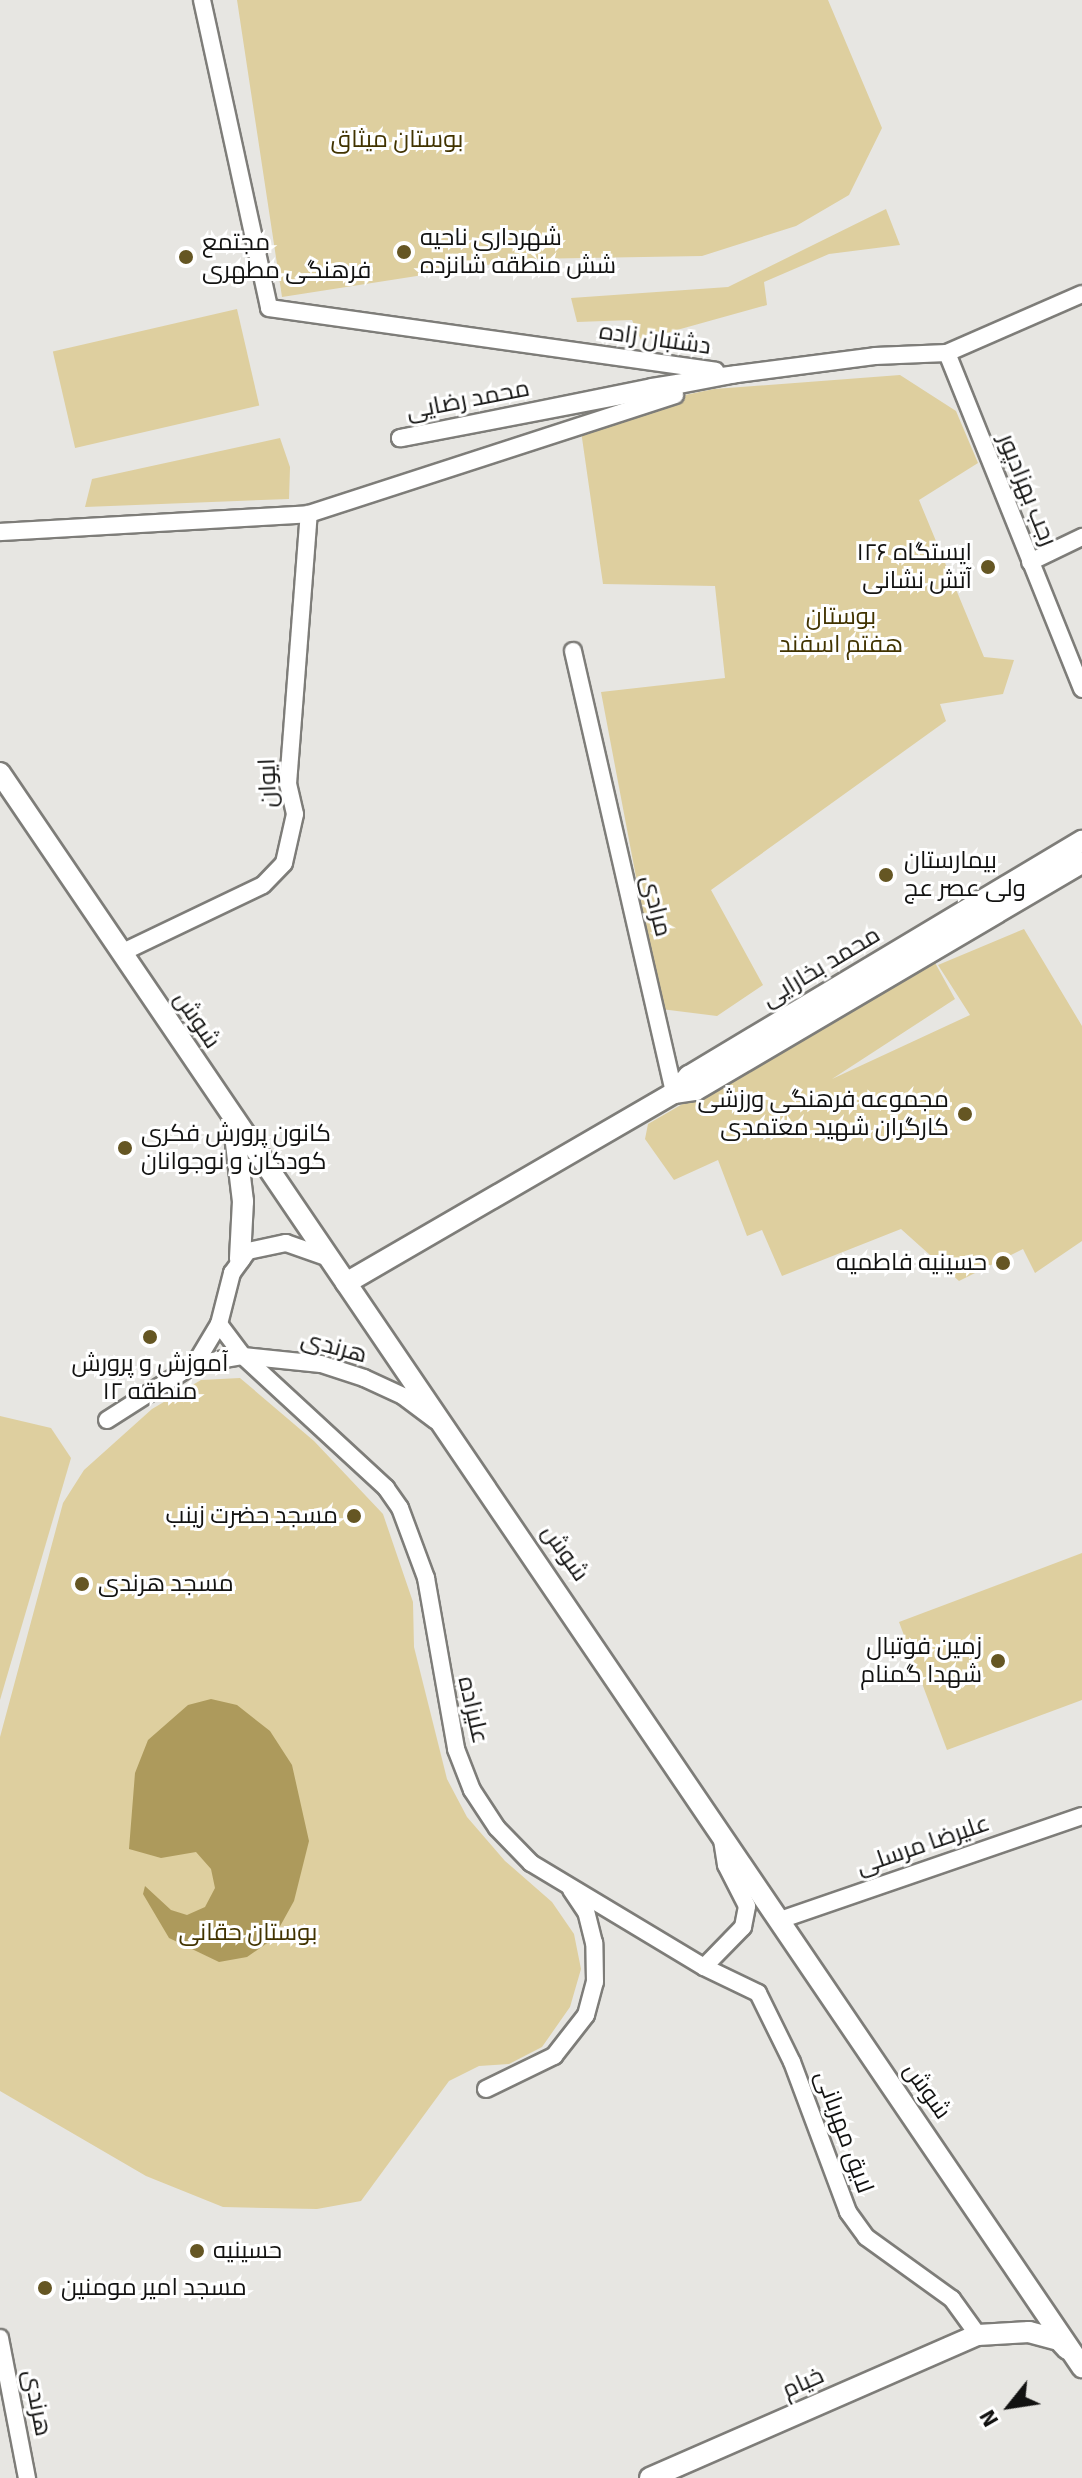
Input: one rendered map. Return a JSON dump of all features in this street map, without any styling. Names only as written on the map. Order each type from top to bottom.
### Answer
[{"type":"main road","name":"شوش","points":[[0,773],[1079,2362]]},
{"type":"main road","name":"محمد بخارایی","points":[[1002,900],[1082,841]]},
{"type":"main road","name":"محمد بخارایی","points":[[346,1283],[674,1093],[689,1076],[1002,900],[1082,863]]},
{"type":"main road","points":[[233,1119],[243,1201],[240,1259]]},
{"type":"main road","points":[[978,2335],[1044,2335],[1079,2362]]},
{"type":"main road","name":"خیام","points":[[650,2478],[978,2335]]},
{"type":"street","name":"دشتبان زاده","points":[[202,0],[269,308],[737,374]]},
{"type":"street","points":[[947,353],[1082,294]]},
{"type":"street","name":"محمد رضایی","points":[[737,374],[400,438],[652,387],[737,374],[875,356],[947,353]]},
{"type":"street","name":"رجب بهزادپور","points":[[947,353],[1082,689]]},
{"type":"street","name":"دشتبان زاده","points":[[0,532],[309,514],[737,374]]},
{"type":"street","name":"ایوان","points":[[121,953],[263,885],[284,863],[295,814],[288,784],[309,514]]},
{"type":"street","points":[[1030,562],[1082,537]]},
{"type":"street","name":"مرادی","points":[[573,651],[588,731],[674,1093]]},
{"type":"street","points":[[240,1259],[271,1243],[329,1258]]},
{"type":"street","name":"هرندی","points":[[195,1364],[219,1324],[240,1259]]},
{"type":"street","name":"علیزاده","points":[[219,1324],[243,1356],[394,1498],[421,1558],[443,1689],[472,1790],[511,1845],[568,1886],[704,1967],[758,1993]]},
{"type":"street","name":"هرندی","points":[[107,1420],[195,1364],[243,1356],[321,1364],[364,1378],[403,1396],[447,1429]]},
{"type":"street","name":"علیرضا مرسلی","points":[[780,1920],[1082,1816]]},
{"type":"street","points":[[704,1967],[743,1927],[747,1906],[726,1865],[722,1833]]},
{"type":"street","points":[[486,2089],[554,2056],[586,2015],[595,1982],[594,1943],[586,1912],[568,1886]]},
{"type":"street","name":"لایق مهربانی","points":[[758,1993],[792,2062],[848,2212],[866,2237],[952,2299],[978,2335]]},
{"type":"street","name":"هرندی","points":[[0,2338],[27,2478]]},
{"type":"green space","name":"بوستان میثاق","points":[[237,0],[828,0],[882,128],[849,195],[796,226],[702,256],[526,259],[282,297]]},
{"type":"green space","points":[[886,209],[900,245],[829,254],[764,282],[767,305],[641,340],[632,320],[577,322],[571,298],[728,287]]},
{"type":"green space","points":[[237,309],[259,405],[75,448],[53,352]]},
{"type":"green space","name":"بوستان هفتم اسفند","points":[[900,375],[956,411],[978,463],[919,500],[984,657],[1014,660],[1003,694],[940,704],[946,721],[711,890],[763,985],[717,1016],[661,1009],[601,692],[725,678],[715,586],[603,584],[579,417],[714,389]]},
{"type":"green space","points":[[280,438],[290,467],[289,499],[85,507],[92,479]]},
{"type":"green space","points":[[1024,929],[1082,1026],[1082,1241],[1035,1273],[1023,1249],[959,1281],[901,1229],[782,1276],[762,1230],[747,1236],[718,1160],[674,1180],[645,1139],[648,1124],[933,959],[955,999],[832,1079],[970,1015],[938,965]]},
{"type":"green space","name":"بوستان حقانی","points":[[240,1378],[314,1441],[383,1514],[413,1602],[414,1647],[447,1779],[467,1817],[505,1861],[552,1902],[574,1934],[581,1969],[570,2007],[542,2047],[509,2064],[479,2066],[449,2081],[361,2201],[317,2209],[223,2207],[146,2176],[0,2091],[0,1737],[63,1503],[84,1470],[152,1409],[201,1380]]},
{"type":"green space","points":[[0,1416],[51,1428],[71,1458],[0,1700]]},
{"type":"green space","name":"زمین فوتبال شهدا گمنام","points":[[1082,1553],[1082,1700],[947,1750],[899,1622]]},
{"type":"shaded area","points":[[211,1699],[237,1705],[270,1731],[292,1765],[309,1841],[294,1901],[273,1939],[247,1957],[219,1962],[169,1938],[143,1894],[145,1886],[171,1910],[187,1915],[205,1907],[215,1888],[211,1869],[196,1852],[161,1858],[129,1849],[135,1773],[148,1740],[188,1705]]},
{"type":"place","name":"شهرداری ناحیه شش منطقه شانزده","points":[[404,252]]},
{"type":"place","name":"مجتمع فرهنگی مطهری","points":[[186,257]]},
{"type":"place","name":"ایستگاه ۱۲۶ آتش نشانی","points":[[988,567]]},
{"type":"place","name":"بیمارستان ولی عصر عج","points":[[886,875]]},
{"type":"place","name":"مجموعه فرهنگی ورزشی کارگران شهید معتمدی","points":[[965,1114]]},
{"type":"place","name":"کانون پرورش فکری کودکان و نوجوانان","points":[[125,1148]]},
{"type":"place","name":"حسینیه فاطمیه","points":[[1003,1263]]},
{"type":"place","name":"آموزش و پرورش منطقه ۱۲","points":[[150,1337]]},
{"type":"place","name":"مسجد حضرت زینب","points":[[354,1516]]},
{"type":"place","name":"مسجد هرندی","points":[[82,1584]]},
{"type":"place","name":"زمین فوتبال شهدا گمنام","points":[[998,1661]]},
{"type":"place","name":"حسینیه","points":[[197,2251]]},
{"type":"place","name":"مسجد امیر مومنین","points":[[45,2288]]}]
